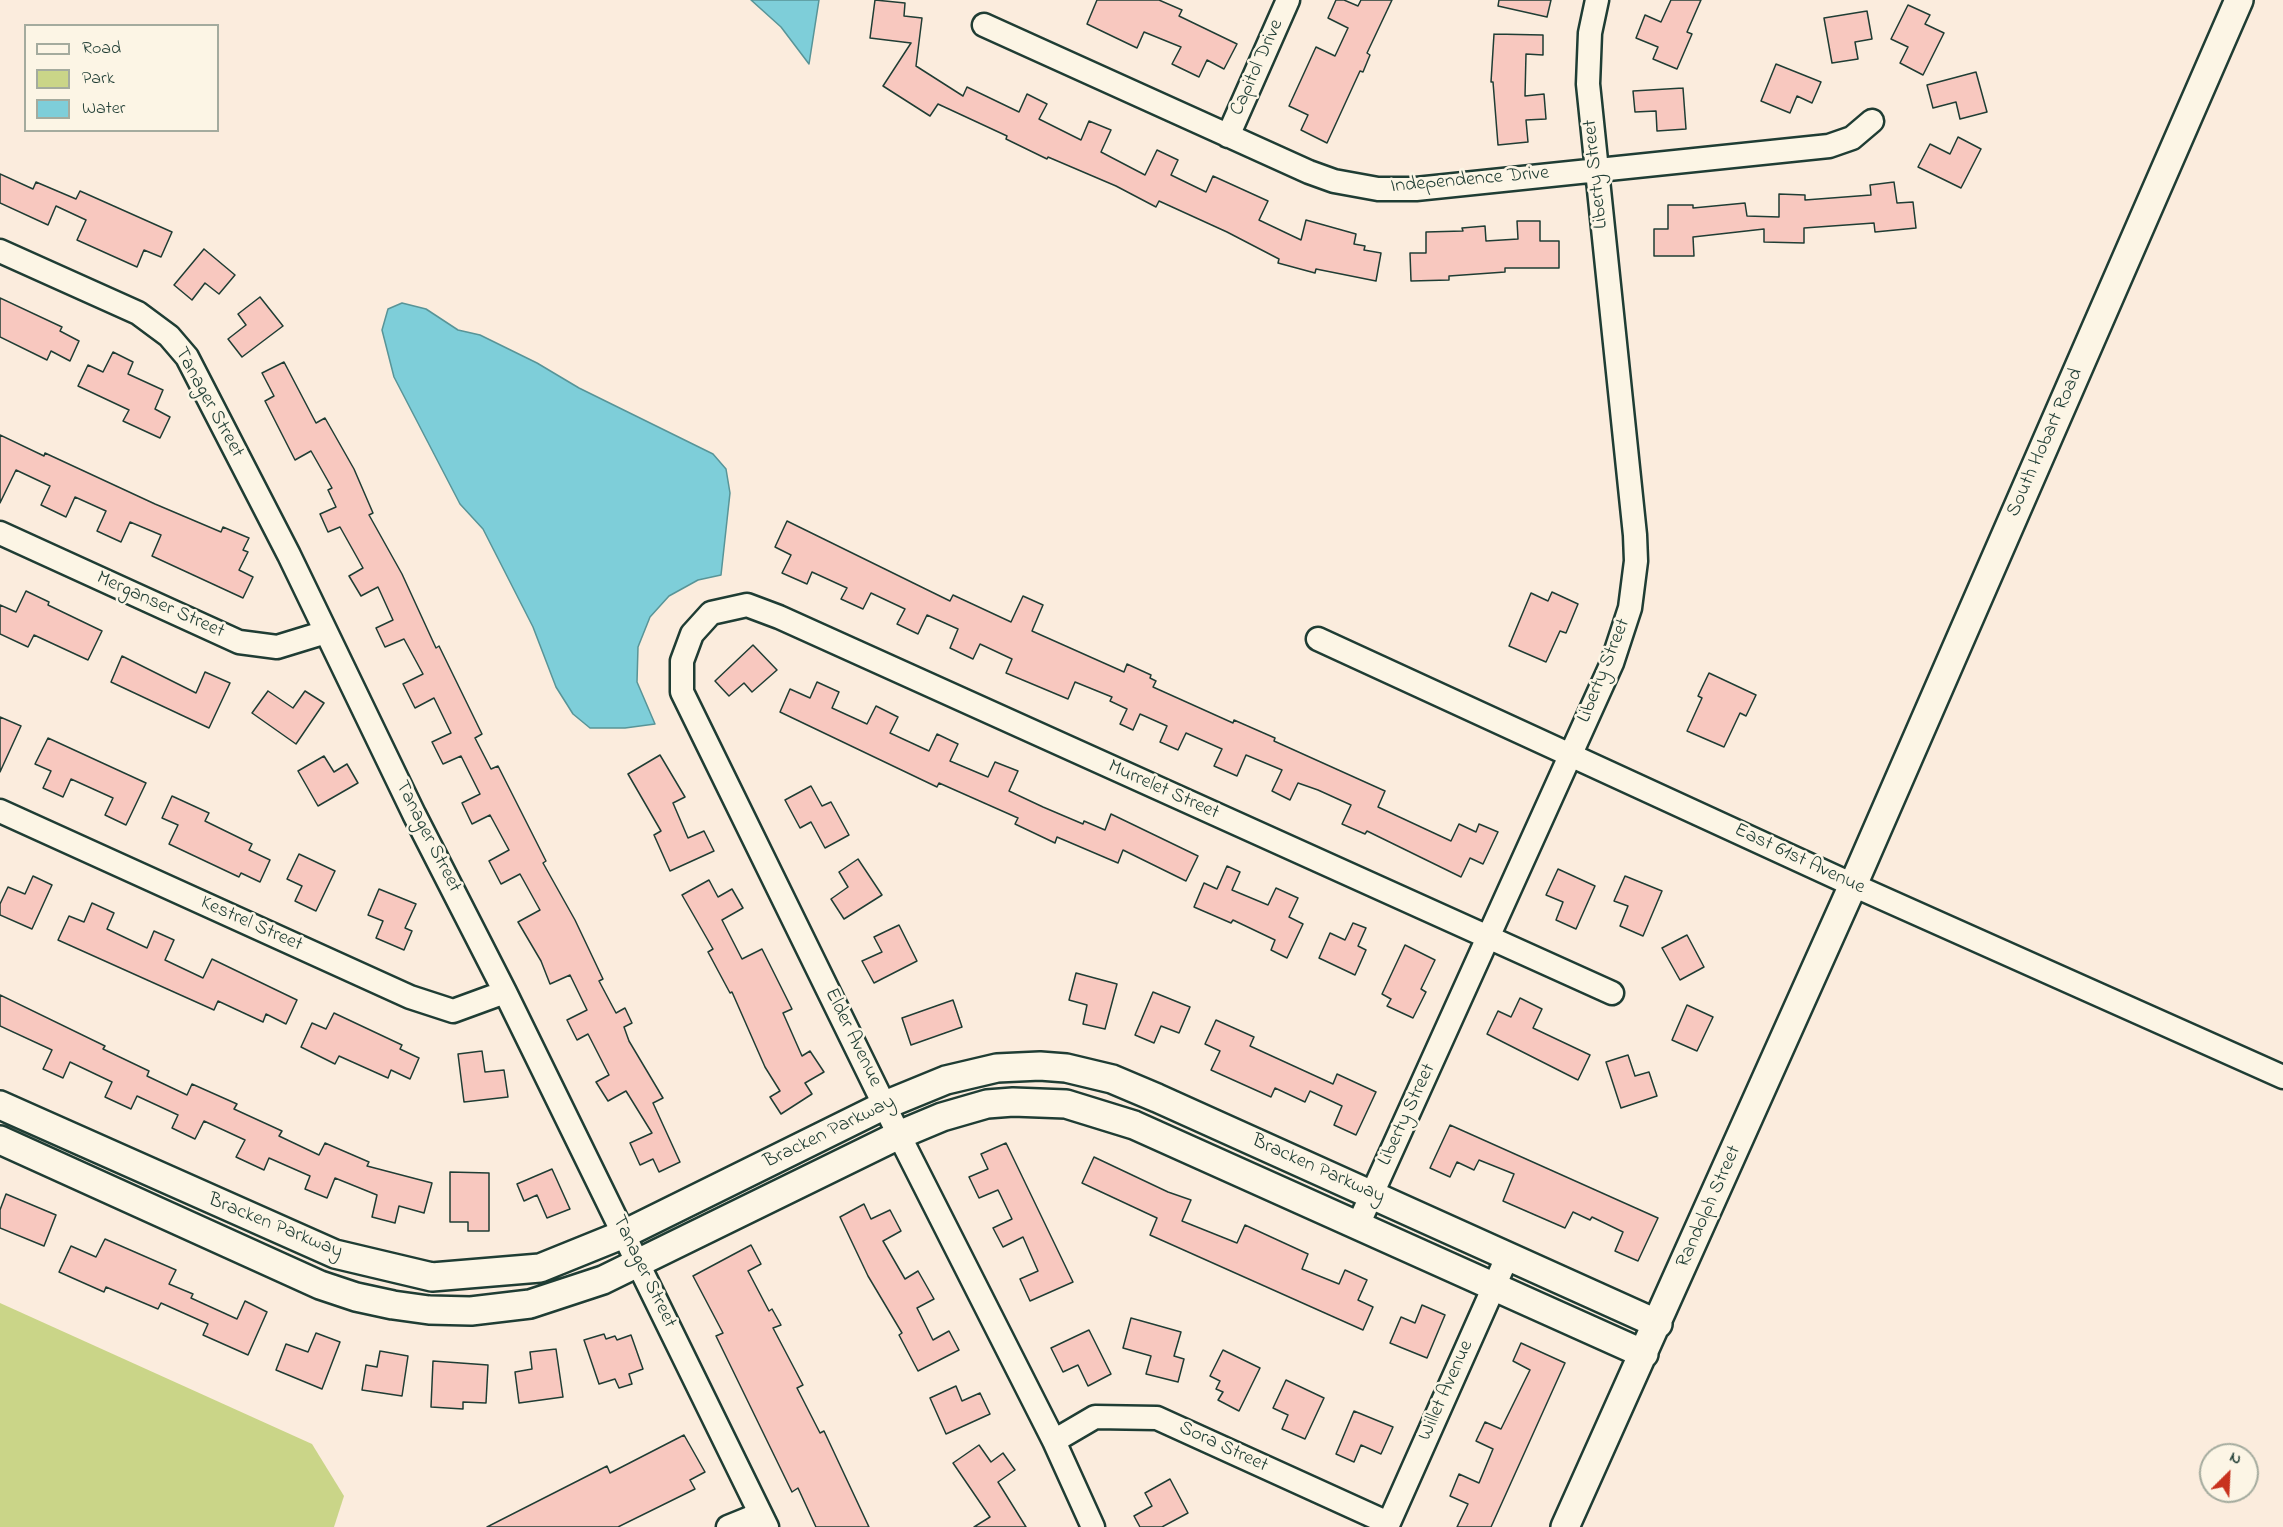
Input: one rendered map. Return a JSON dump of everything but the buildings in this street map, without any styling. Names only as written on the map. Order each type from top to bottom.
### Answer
[{"type":"street","name":"Capitol Drive","points":[[1228,136],[1288,0]]},
{"type":"street","name":"Liberty Street","points":[[1358,1225],[1489,938],[1623,634],[1630,608],[1636,561],[1596,170],[1588,66],[1597,0]]},
{"type":"street","name":"South Hobart Road","points":[[1853,885],[2239,0]]},
{"type":"street","name":"Independence Drive","points":[[984,25],[1326,178],[1378,189],[1416,189],[1829,146],[1852,138],[1872,121]]},
{"type":"street","name":"Tanager Street","points":[[0,250],[138,313],[169,336],[188,357],[327,632],[414,814],[505,992],[764,1520],[728,1527]]},
{"type":"street","name":"Merganser Street","points":[[0,533],[238,642],[277,647],[327,632]]},
{"type":"street","name":"Murrelet Street","points":[[711,613],[747,605],[779,617],[1612,993]]},
{"type":"street","name":"Elder Avenue","points":[[711,613],[692,634],[682,661],[682,692],[899,1135],[1054,1441],[1093,1527]]},
{"type":"street","name":"East 61st Avenue","points":[[1318,639],[1853,885],[2283,1077]]},
{"type":"street","name":"Kestrel Street","points":[[0,811],[410,997],[453,1011],[505,992]]},
{"type":"street","name":"Randolph Street","points":[[1565,1527],[1853,885]]},
{"type":"street","name":"Bracken Parkway","points":[[0,1105],[335,1254],[432,1277],[540,1268],[624,1234],[885,1105],[936,1083],[979,1071],[1015,1066],[1066,1068],[1134,1088],[1658,1324]]},
{"type":"street","name":"Bracken Parkway","points":[[0,1140],[320,1285],[356,1297],[393,1305],[471,1311],[530,1304],[578,1290],[899,1135],[942,1117],[987,1104],[1013,1102],[1066,1104],[1134,1125],[1644,1354]]},
{"type":"street","name":"Willet Avenue","points":[[1388,1525],[1508,1256]]},
{"type":"street","name":"Sora Street","points":[[1054,1441],[1095,1417],[1157,1418],[1388,1525]]},
{"type":"green space","points":[[0,1303],[312,1444],[344,1496],[334,1527],[0,1527]]},
{"type":"water","points":[[751,0],[819,0],[809,64],[781,27]]},
{"type":"water","points":[[402,303],[426,309],[458,330],[480,335],[537,363],[579,388],[713,454],[726,469],[730,493],[721,575],[698,580],[669,596],[650,617],[638,647],[637,682],[655,724],[625,728],[590,728],[573,714],[556,687],[533,627],[483,529],[460,504],[394,377],[382,330],[388,309]]}]
